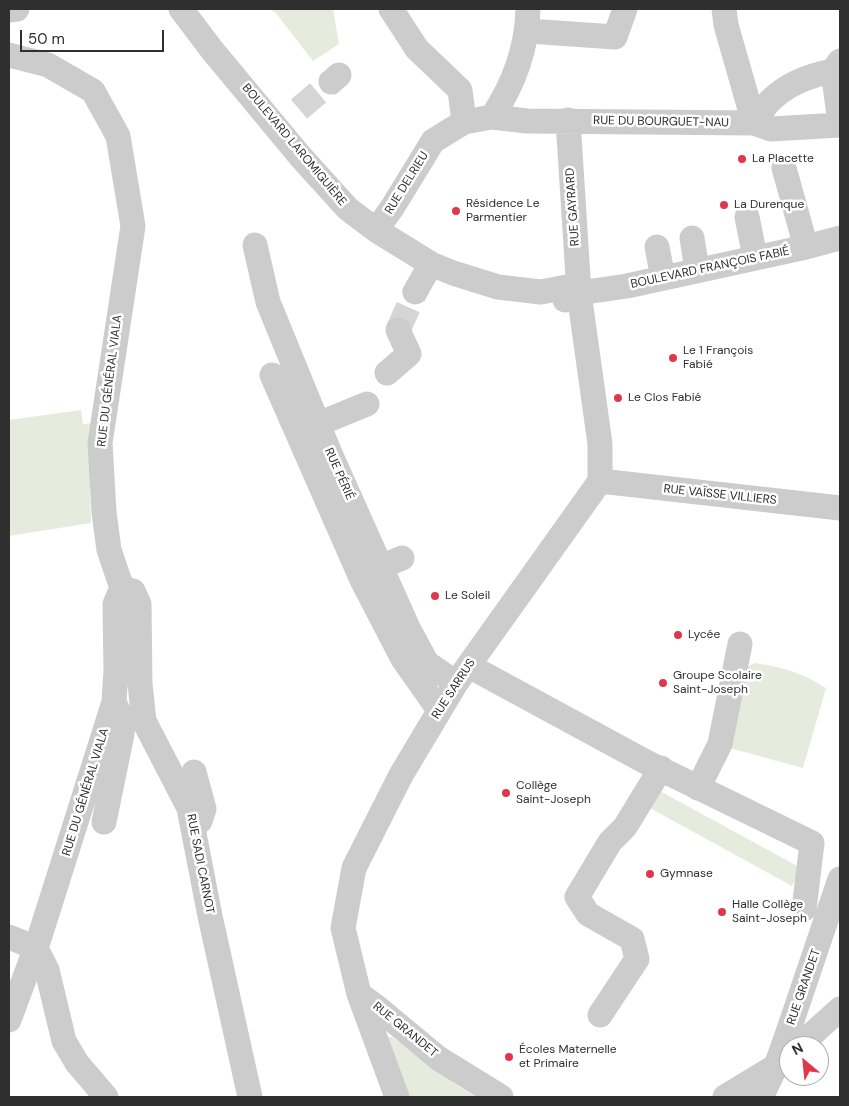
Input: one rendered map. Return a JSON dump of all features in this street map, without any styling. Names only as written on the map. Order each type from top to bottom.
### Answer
[{"type":"street","points":[[9,10],[18,9]]},
{"type":"street","points":[[391,9],[417,49],[460,90],[464,122]]},
{"type":"street","points":[[492,117],[506,97],[524,50],[528,20],[616,37],[625,9]]},
{"type":"street","points":[[724,9],[726,25],[772,143],[806,247]]},
{"type":"street","name":"BOULEVARD LAROMIGUIÈRE","points":[[176,10],[212,50],[300,156],[348,209],[376,230],[431,264],[498,287],[541,292],[572,286],[579,293]]},
{"type":"street","name":"RUE DU GÉNÉRAL VIALA","points":[[9,55],[48,65],[92,91],[118,136],[132,226],[100,443],[104,512],[109,550],[122,588],[115,604],[116,670],[114,702],[36,948],[9,1020]]},
{"type":"street","points":[[772,143],[770,101],[790,86],[837,66],[840,124]]},
{"type":"street","name":"RUE DU BOURGUET-NAU","points":[[464,122],[492,117],[528,127],[568,120],[772,143],[840,124]]},
{"type":"street","name":"RUE GAYRARD","points":[[568,120],[579,293]]},
{"type":"street","name":"RUE DELRIEU","points":[[376,230],[392,208],[433,141],[464,122]]},
{"type":"street","points":[[747,218],[755,257]]},
{"type":"street","points":[[692,238],[697,270]]},
{"type":"street","name":"BOULEVARD FRANÇOIS FABIÉ","points":[[579,293],[627,286],[840,238]]},
{"type":"street","name":"RUE PÉRIÉ","points":[[255,245],[268,302],[318,424],[391,563],[409,630],[427,663],[462,675],[661,768],[812,843],[804,909]]},
{"type":"street","points":[[657,247],[663,278]]},
{"type":"street","points":[[415,292],[431,264]]},
{"type":"street","points":[[579,293],[600,444],[600,481]]},
{"type":"street","points":[[387,374],[409,354],[398,330]]},
{"type":"street","points":[[272,374],[362,580],[439,723]]},
{"type":"street","points":[[318,424],[330,408],[339,404]]},
{"type":"street","points":[[318,424],[367,404]]},
{"type":"street","name":"RUE VAÏSSE VILLIERS","points":[[600,481],[840,508]]},
{"type":"street","name":"RUE SARRUS","points":[[397,1097],[359,994],[343,928],[354,868],[401,775],[439,723],[462,675],[600,481]]},
{"type":"street","name":"RUE SADI CARNOT","points":[[122,588],[133,591],[139,604],[140,684],[144,721],[189,808],[210,916],[250,1097]]},
{"type":"street","points":[[698,788],[720,744],[740,644]]},
{"type":"street","points":[[104,822],[122,734],[122,721],[114,702]]},
{"type":"street","points":[[600,1015],[637,959],[632,939],[588,914],[577,897],[610,842],[625,827],[661,768]]},
{"type":"street","points":[[194,772],[204,809],[194,834]]},
{"type":"street","name":"RUE GRANDET","points":[[794,1036],[840,879]]},
{"type":"street","points":[[9,937],[36,948],[47,970],[64,1041],[77,1063],[106,1097]]},
{"type":"street","name":"RUE GRANDET","points":[[359,994],[438,1058],[501,1097]]},
{"type":"street","points":[[808,1036],[840,1009]]},
{"type":"street","points":[[725,1097],[779,1059]]},
{"type":"street","name":"RUE GRANDET","points":[[761,1097],[779,1068]]},
{"type":"green space","points":[[268,9],[333,9],[339,44],[313,61],[275,12]]},
{"type":"green space","points":[[81,410],[83,424],[94,423],[90,486],[91,523],[9,536],[9,420]]},
{"type":"green space","points":[[755,663],[792,671],[826,688],[803,768],[726,747],[744,668]]},
{"type":"green space","points":[[658,790],[801,868],[792,886],[648,807]]},
{"type":"green space","points":[[392,1037],[460,1087],[478,1097],[408,1097],[385,1038]]},
{"type":"tunnel","points":[[299,109],[331,82]]},
{"type":"tunnel","points":[[398,330],[415,292]]},
{"type":"place","name":"La Placette","points":[[742,159]]},
{"type":"place","name":"La Durenque","points":[[724,205]]},
{"type":"place","name":"Résidence Le Parmentier","points":[[456,211]]},
{"type":"place","name":"Le 1 François Fabié","points":[[673,358]]},
{"type":"place","name":"Le Clos Fabié","points":[[618,398]]},
{"type":"place","name":"Le Soleil","points":[[435,596]]},
{"type":"place","name":"Lycée","points":[[678,635]]},
{"type":"place","name":"Groupe Scolaire Saint-Joseph","points":[[663,683]]},
{"type":"place","name":"Collège Saint-Joseph","points":[[506,793]]},
{"type":"place","name":"Gymnase","points":[[650,874]]},
{"type":"place","name":"Halle Collège Saint-Joseph","points":[[722,912]]},
{"type":"place","name":"Écoles Maternelle et Primaire","points":[[509,1057]]}]
